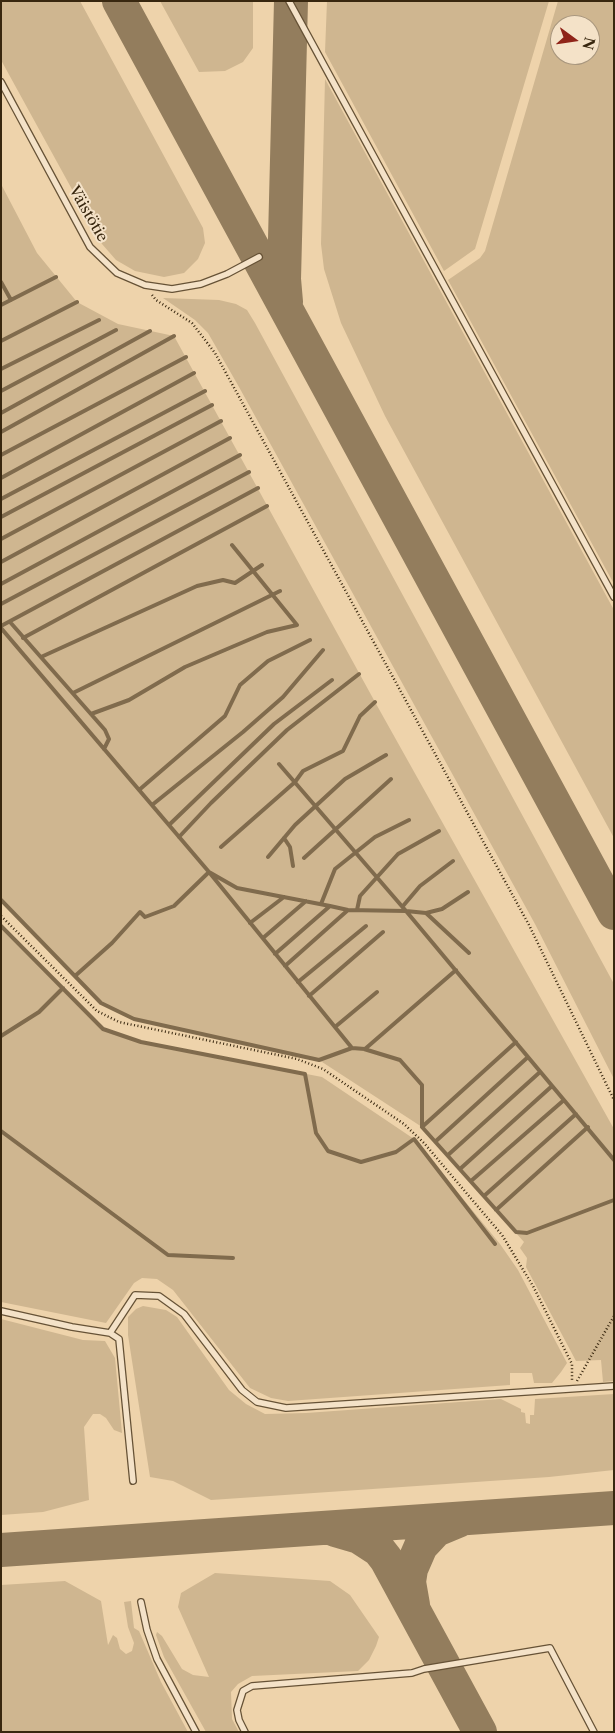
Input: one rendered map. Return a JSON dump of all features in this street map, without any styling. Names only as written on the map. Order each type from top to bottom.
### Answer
[{"type":"lane","points":[[289,1],[614,597]]},
{"type":"lane","name":"Väistötie","points":[[1,82],[90,247],[102,261],[117,273],[145,285],[172,289],[201,284],[227,274],[259,257]]},
{"type":"lane","points":[[110,1333],[135,1296],[159,1296],[184,1314],[242,1390],[257,1402],[286,1408],[614,1386]]},
{"type":"lane","points":[[1,1311],[72,1327],[110,1333],[119,1339],[122,1354],[133,1481]]},
{"type":"lane","points":[[141,1602],[146,1630],[157,1659],[196,1732]]},
{"type":"lane","points":[[245,1732],[239,1720],[237,1710],[243,1691],[252,1686],[412,1673],[550,1648],[594,1732]]},
{"type":"path","points":[[145,285],[156,300],[192,323],[215,353],[529,926],[614,1100]]},
{"type":"path","points":[[1,916],[97,1011],[119,1022],[297,1059],[323,1069],[404,1124],[424,1144],[502,1235],[533,1286],[572,1364],[573,1388]]},
{"type":"path","points":[[573,1388],[614,1316]]},
{"type":"shaded area","points":[[1,1],[80,1],[203,228],[205,243],[198,259],[184,273],[164,277],[135,271],[116,260],[102,244],[1,60]]},
{"type":"shaded area","points":[[160,1],[253,1],[253,48],[243,62],[225,71],[199,72]]},
{"type":"shaded area","points":[[327,1],[549,1],[475,249],[444,271],[325,52]]},
{"type":"shaded area","points":[[558,1],[614,1],[614,584],[448,280],[480,258],[485,251],[550,28],[550,65],[600,65],[600,15],[554,15]]},
{"type":"shaded area","points":[[325,79],[614,610],[614,838],[385,416],[341,323],[324,269],[321,244]]},
{"type":"shaded area","points":[[1,184],[37,253],[77,302],[118,324],[174,336],[375,702],[614,1129],[614,1381],[603,1382],[601,1360],[576,1361],[526,1267],[527,1258],[520,1248],[524,1242],[422,1127],[319,1060],[134,1019],[101,1003],[1,900]]},
{"type":"shaded area","points":[[163,298],[219,300],[236,304],[247,310],[255,323],[614,984],[614,1079],[535,924],[208,333],[195,320]]},
{"type":"shaded area","points":[[1,926],[103,1029],[141,1042],[322,1077],[414,1139],[500,1244],[518,1270],[567,1363],[561,1372],[552,1383],[534,1383],[532,1373],[510,1373],[510,1385],[288,1401],[271,1398],[250,1388],[173,1290],[157,1279],[142,1278],[134,1283],[106,1323],[1,1302]]},
{"type":"shaded area","points":[[143,1306],[166,1310],[177,1317],[229,1390],[246,1404],[265,1414],[306,1413],[501,1399],[521,1409],[521,1412],[525,1413],[526,1423],[530,1424],[530,1415],[534,1415],[535,1399],[614,1394],[614,1470],[549,1477],[211,1500],[173,1481],[150,1477],[128,1335],[128,1317],[136,1309]]},
{"type":"shaded area","points":[[1,1319],[83,1340],[105,1341],[115,1358],[122,1433],[114,1430],[106,1418],[100,1414],[93,1414],[84,1427],[89,1500],[43,1512],[1,1515]]},
{"type":"shaded area","points":[[215,1573],[330,1581],[350,1595],[379,1637],[369,1660],[358,1671],[252,1676],[238,1684],[231,1692],[232,1719],[239,1732],[206,1732],[164,1657],[156,1635],[157,1632],[162,1636],[182,1669],[193,1675],[209,1677],[178,1607],[181,1593]]},
{"type":"shaded area","points":[[65,1581],[101,1601],[108,1645],[113,1635],[117,1638],[120,1649],[126,1654],[132,1651],[134,1643],[128,1627],[124,1602],[131,1601],[134,1628],[139,1631],[161,1682],[188,1732],[1,1732],[1,1585]]},
{"type":"waterway","points":[[1,305],[56,277]]},
{"type":"waterway","points":[[1,282],[11,300]]},
{"type":"waterway","points":[[1,341],[77,302]]},
{"type":"waterway","points":[[1,369],[99,320]]},
{"type":"waterway","points":[[1,391],[116,330]]},
{"type":"waterway","points":[[1,413],[150,331]]},
{"type":"waterway","points":[[1,432],[174,336]]},
{"type":"waterway","points":[[1,455],[186,357]]},
{"type":"waterway","points":[[1,478],[194,373]]},
{"type":"waterway","points":[[1,499],[205,391]]},
{"type":"waterway","points":[[1,517],[212,405]]},
{"type":"waterway","points":[[1,539],[221,421]]},
{"type":"waterway","points":[[1,562],[230,438]]},
{"type":"waterway","points":[[1,584],[240,455]]},
{"type":"waterway","points":[[1,604],[249,472]]},
{"type":"waterway","points":[[1,626],[258,488]]},
{"type":"waterway","points":[[23,638],[267,506]]},
{"type":"waterway","points":[[91,714],[129,700],[185,667],[267,632],[297,625],[232,545]]},
{"type":"waterway","points":[[41,657],[197,586],[223,580],[235,583],[262,565]]},
{"type":"waterway","points":[[73,693],[280,591]]},
{"type":"waterway","points":[[10,622],[105,730],[109,739],[104,749]]},
{"type":"waterway","points":[[1,628],[209,872],[237,888],[348,910],[406,911],[614,1160]]},
{"type":"waterway","points":[[139,790],[225,716],[240,685],[268,661],[310,640]]},
{"type":"waterway","points":[[152,805],[243,732],[283,697],[323,650]]},
{"type":"waterway","points":[[179,837],[211,803],[287,730],[359,674]]},
{"type":"waterway","points":[[169,825],[274,724],[332,680]]},
{"type":"waterway","points":[[221,847],[295,782],[303,771],[343,751],[360,716],[375,702]]},
{"type":"waterway","points":[[268,857],[295,825],[345,779],[386,755]]},
{"type":"waterway","points":[[279,764],[406,911],[426,913],[442,909],[468,892]]},
{"type":"waterway","points":[[304,858],[391,779]]},
{"type":"waterway","points":[[321,904],[335,869],[375,837],[409,820]]},
{"type":"waterway","points":[[357,910],[360,896],[398,854],[439,831]]},
{"type":"waterway","points":[[284,838],[290,847],[293,866]]},
{"type":"waterway","points":[[403,906],[420,886],[453,861]]},
{"type":"waterway","points":[[75,976],[112,943],[140,912],[145,917],[174,906],[209,872],[352,1048],[365,1049],[456,970]]},
{"type":"waterway","points":[[250,923],[284,897]]},
{"type":"waterway","points":[[1,900],[101,1003],[134,1019],[319,1060],[352,1048]]},
{"type":"waterway","points":[[263,938],[306,901]]},
{"type":"waterway","points":[[275,954],[330,906]]},
{"type":"waterway","points":[[285,966],[348,910]]},
{"type":"waterway","points":[[426,913],[469,953]]},
{"type":"waterway","points":[[1,926],[103,1029],[141,1042],[305,1074],[316,1133],[328,1151],[361,1162],[396,1152],[414,1139],[495,1244]]},
{"type":"waterway","points":[[298,982],[366,926]]},
{"type":"waterway","points":[[309,996],[383,932]]},
{"type":"waterway","points":[[1,1036],[39,1012],[63,988]]},
{"type":"waterway","points":[[335,1027],[377,992]]},
{"type":"waterway","points":[[516,1042],[422,1127],[516,1232],[527,1233],[614,1200]]},
{"type":"waterway","points":[[364,1049],[400,1060],[422,1085],[422,1127]]},
{"type":"waterway","points":[[436,1141],[528,1057]]},
{"type":"waterway","points":[[448,1155],[540,1072]]},
{"type":"waterway","points":[[460,1169],[552,1086]]},
{"type":"waterway","points":[[471,1181],[564,1100]]},
{"type":"waterway","points":[[484,1196],[576,1114]]},
{"type":"waterway","points":[[496,1210],[588,1127]]},
{"type":"waterway","points":[[1,1131],[168,1255],[233,1258]]},
{"type":"taxiway","points":[[119,1],[614,913]]},
{"type":"taxiway","points":[[286,302],[284,279],[291,1]]},
{"type":"taxiway","points":[[1,1550],[614,1508]]},
{"type":"taxiway","points":[[413,1605],[409,1582],[411,1569],[421,1546],[436,1530],[460,1520]]},
{"type":"taxiway","points":[[335,1530],[359,1537],[379,1550],[386,1559],[480,1732]]}]
